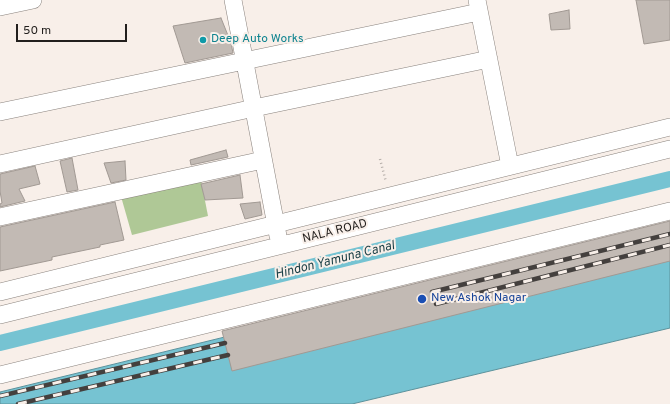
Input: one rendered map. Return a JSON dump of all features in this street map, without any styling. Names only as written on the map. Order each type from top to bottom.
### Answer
[{"type":"street","points":[[234,0],[279,246]]},
{"type":"street","points":[[0,7],[27,1]]},
{"type":"street","points":[[0,112],[245,61],[478,6],[510,166]]},
{"type":"street","points":[[0,164],[254,108],[489,59]]},
{"type":"street","name":"NALA ROAD","points":[[0,292],[670,127]]},
{"type":"street","name":"NALA ROAD","points":[[0,314],[670,149]]},
{"type":"street","points":[[0,217],[263,160]]},
{"type":"street","points":[[486,172],[491,193]]},
{"type":"street","points":[[0,375],[670,211]]},
{"type":"street","points":[[39,283],[44,304]]},
{"type":"path","points":[[380,159],[390,196]]},
{"type":"green space","points":[[200,175],[208,216],[132,235],[120,193]]},
{"type":"water","points":[[670,228],[670,328],[352,404],[0,404],[0,392]]},
{"type":"building","points":[[636,0],[670,0],[670,40],[644,44]]},
{"type":"building","points":[[569,10],[570,29],[551,30],[549,14]]},
{"type":"building","name":"Deep Auto Works","points":[[221,18],[231,43],[233,53],[185,63],[173,26]]},
{"type":"building","points":[[226,150],[228,157],[191,165],[190,160]]},
{"type":"building","points":[[72,158],[78,190],[67,192],[60,161]]},
{"type":"building","points":[[125,161],[126,180],[111,183],[104,163]]},
{"type":"building","points":[[35,166],[40,184],[19,189],[25,201],[0,207],[0,204],[2,203],[0,174]]},
{"type":"building","points":[[240,175],[243,198],[205,200],[201,184]]},
{"type":"building","points":[[115,202],[124,240],[100,245],[100,247],[52,257],[52,260],[0,271],[0,227]]},
{"type":"building","points":[[260,202],[262,215],[245,219],[240,204]]},
{"type":"building","points":[[670,221],[670,261],[232,371],[222,331]]},
{"type":"waterway","name":"Hindon Yamuna Canal","points":[[0,343],[670,179]]},
{"type":"railway","points":[[432,292],[670,234]]},
{"type":"railway","points":[[436,304],[670,245]]},
{"type":"railway","points":[[0,396],[225,343]]},
{"type":"railway","points":[[18,404],[228,355]]},
{"type":"place","name":"Deep Auto Works","points":[[203,40]]},
{"type":"place","name":"New Ashok Nagar","points":[[422,299]]}]
